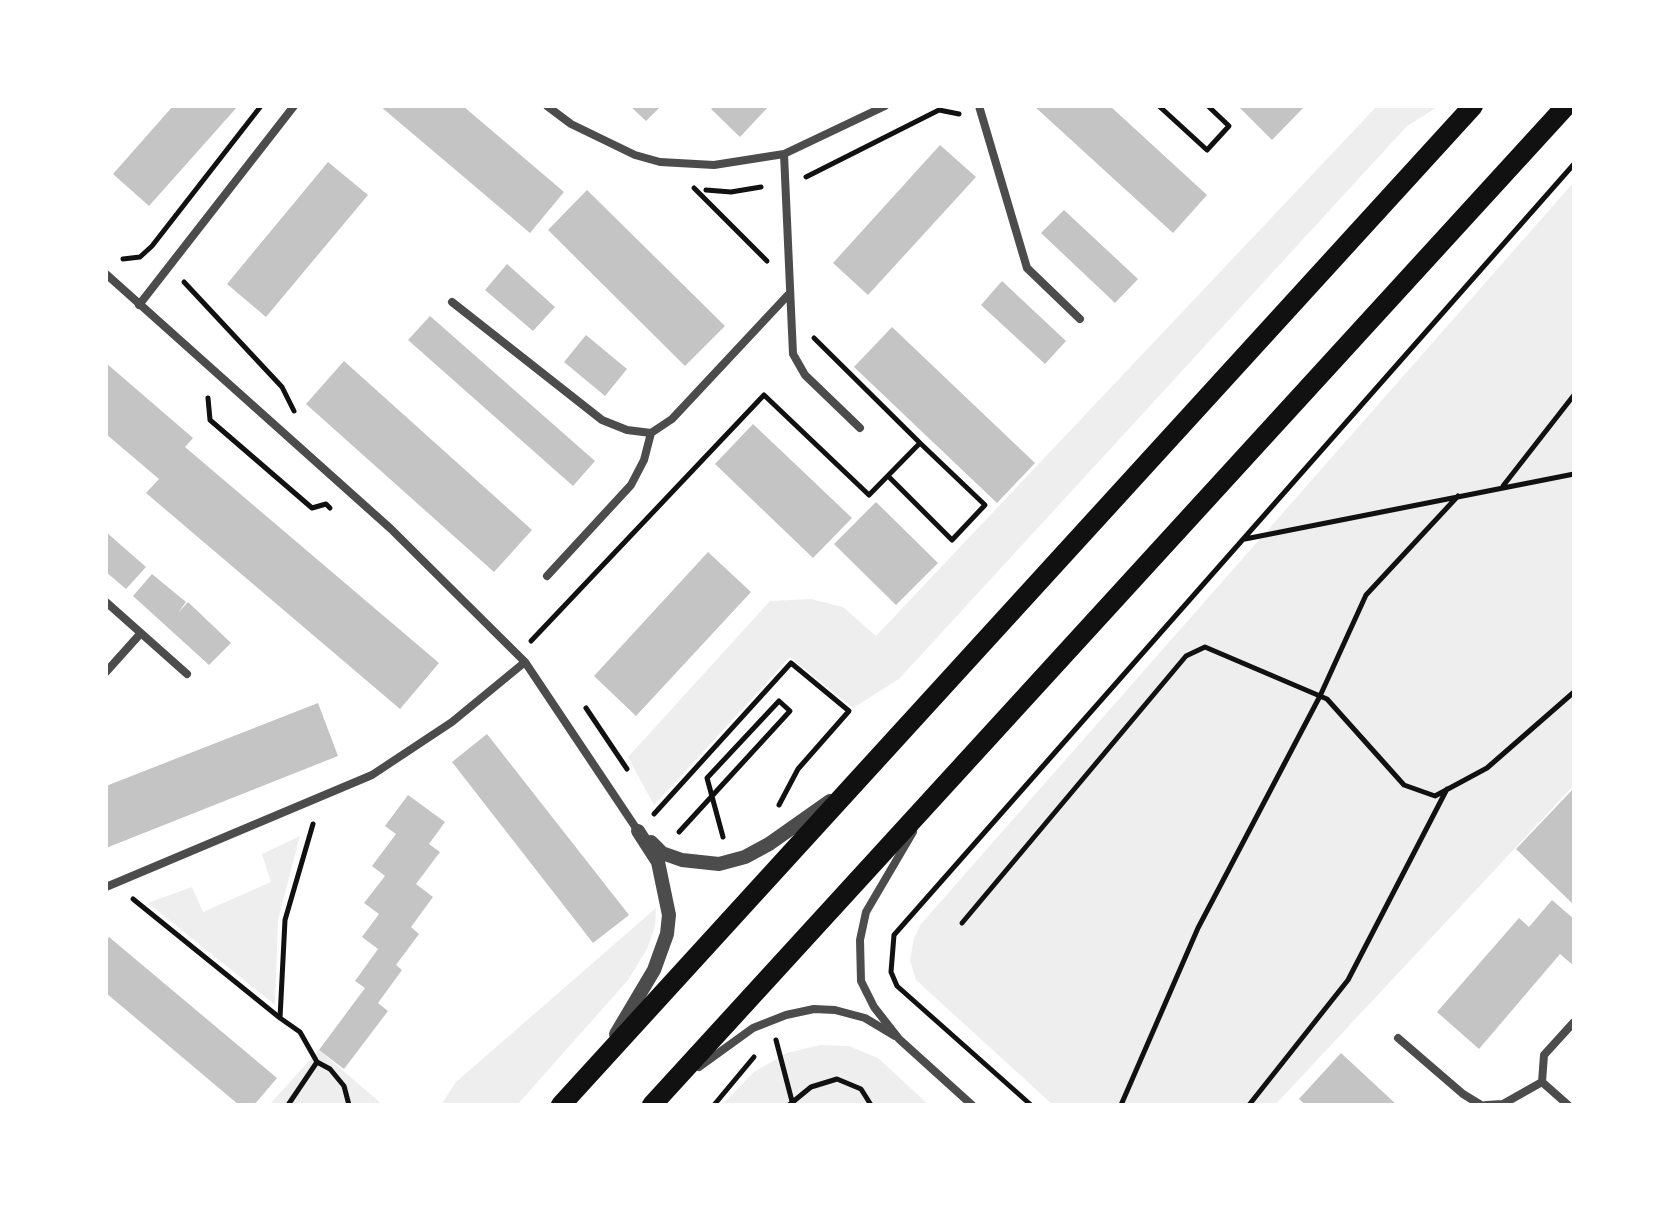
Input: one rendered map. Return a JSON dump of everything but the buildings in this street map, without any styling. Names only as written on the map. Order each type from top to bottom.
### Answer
[{"type":"main road","points":[[561,1105],[1473,106]]},
{"type":"main road","points":[[652,1105],[1566,106]]},
{"type":"street","points":[[139,305],[294,106]]},
{"type":"street","points":[[547,106],[610,145],[660,162],[714,165],[784,154],[885,106]]},
{"type":"street","points":[[979,106],[1027,268],[1080,319]]},
{"type":"street","points":[[784,154],[791,346],[798,366],[860,428]]},
{"type":"street","points":[[106,274],[391,529],[525,662],[658,862],[667,894],[667,934],[654,970],[593,1068]]},
{"type":"street","points":[[452,302],[602,420],[627,430],[651,433],[672,419],[788,295]]},
{"type":"street","points":[[547,576],[631,485],[644,460],[651,433]]},
{"type":"street","points":[[106,602],[187,674]]},
{"type":"street","points":[[106,672],[141,633]]},
{"type":"street","points":[[110,885],[372,775],[452,722],[525,662]]},
{"type":"street","points":[[638,831],[662,853],[699,864],[719,864],[745,857],[769,844],[847,789]]},
{"type":"street","points":[[939,791],[866,912],[860,940],[861,981],[874,1007],[899,1039],[972,1105]]},
{"type":"street","points":[[652,1105],[753,1028],[786,1015],[814,1009],[835,1010],[865,1018],[899,1039]]},
{"type":"street","points":[[1542,1082],[1544,1055],[1574,1022]]},
{"type":"street","points":[[1398,1038],[1463,1094],[1483,1105],[1503,1104],[1542,1082]]},
{"type":"street","points":[[1542,1082],[1568,1105]]},
{"type":"path","points":[[114,256],[127,260],[140,257],[152,246],[261,106]]},
{"type":"path","points":[[1159,106],[1207,150],[1229,126],[1208,106]]},
{"type":"path","points":[[802,181],[809,174],[939,110],[951,110],[966,121]]},
{"type":"path","points":[[1031,1105],[897,986],[891,972],[894,935],[1574,164]]},
{"type":"path","points":[[694,188],[773,267],[773,256]]},
{"type":"path","points":[[755,188],[768,196]]},
{"type":"path","points":[[179,277],[282,387],[297,415]]},
{"type":"path","points":[[809,331],[985,505],[952,540],[888,476]]},
{"type":"path","points":[[197,388],[209,399],[210,420],[312,508],[326,504],[338,514]]},
{"type":"path","points":[[530,642],[764,395],[869,495],[920,443]]},
{"type":"path","points":[[1502,487],[1574,395]]},
{"type":"path","points":[[1244,539],[1574,474]]},
{"type":"path","points":[[1121,1105],[1198,928],[1320,696],[1366,595],[1458,496]]},
{"type":"path","points":[[521,632],[538,650]]},
{"type":"path","points":[[962,923],[1186,656],[1205,647],[1320,696],[1404,785],[1435,796],[1487,768],[1574,692]]},
{"type":"path","points":[[654,815],[791,663],[849,711],[788,781],[782,802],[772,814]]},
{"type":"path","points":[[581,701],[633,780]]},
{"type":"path","points":[[684,842],[675,837],[790,711],[779,701]]},
{"type":"path","points":[[1249,1105],[1348,980],[1447,789]]},
{"type":"path","points":[[647,803],[663,827]]},
{"type":"path","points":[[280,1018],[285,920],[308,836],[314,822],[325,817]]},
{"type":"path","points":[[110,885],[300,1032],[317,1062],[330,1069],[344,1086],[349,1105]]},
{"type":"path","points":[[288,1105],[317,1062]]},
{"type":"path","points":[[789,1105],[800,1094],[823,1081],[837,1079],[861,1089],[871,1105]]},
{"type":"shaded area","points":[[1377,106],[1439,106],[1407,126],[899,679],[853,708],[790,657],[654,805],[628,757],[770,601],[811,599],[843,607],[876,636]]},
{"type":"shaded area","points":[[1574,182],[1574,785],[1275,1105],[1053,1105],[916,980],[910,960],[914,938],[921,924]]},
{"type":"shaded area","points":[[300,836],[278,920],[275,1005],[148,903],[192,887],[203,912],[271,882],[262,854]]},
{"type":"shaded area","points":[[656,908],[655,927],[647,949],[628,980],[517,1105],[441,1105],[456,1082]]},
{"type":"shaded area","points":[[820,1045],[849,1046],[878,1058],[929,1105],[722,1105],[754,1072],[787,1053]]},
{"type":"shaded area","points":[[319,1050],[383,1105],[269,1105]]}]
